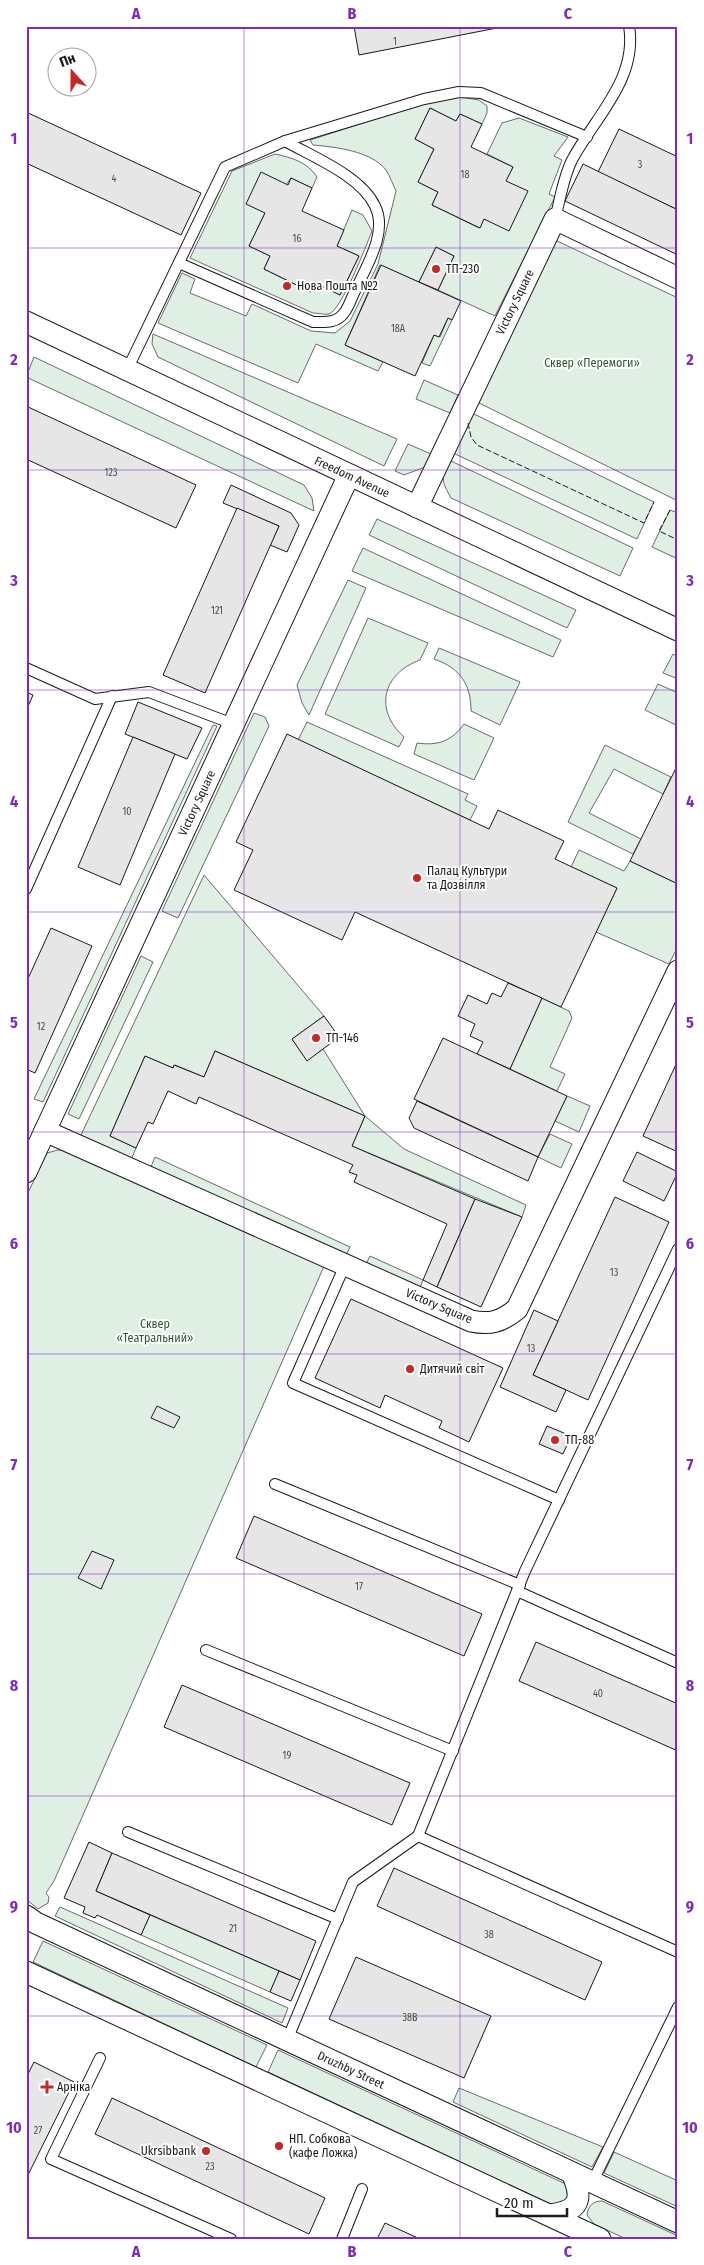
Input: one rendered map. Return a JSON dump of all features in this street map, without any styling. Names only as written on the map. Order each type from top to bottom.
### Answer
[{"type":"street","points":[[555,219],[678,278]]},
{"type":"street","name":"Victory Square","points":[[417,507],[555,219]]},
{"type":"street","name":"Freedom Avenue","points":[[26,322],[678,630]]},
{"type":"street","name":"Victory Square","points":[[26,1172],[36,1139],[349,475]]},
{"type":"street","name":"Victory Square","points":[[36,1139],[345,1265],[471,1321],[487,1324],[507,1318],[517,1309],[676,978]]},
{"type":"street","name":"Druzhby Street","points":[[26,1916],[36,1923],[678,2222]]},
{"type":"street","points":[[26,1972],[594,2236]]},
{"type":"street","points":[[550,2215],[565,2213],[572,2209],[577,2202],[579,2195],[578,2186],[572,2173]]},
{"type":"street","points":[[594,2236],[582,2211],[584,2204],[597,2194],[601,2187]]},
{"type":"lane","points":[[555,219],[572,162],[623,81],[632,42],[629,26]]},
{"type":"lane","points":[[126,370],[225,167],[286,141],[424,99],[459,92],[481,93],[587,137]]},
{"type":"lane","points":[[179,263],[313,322],[331,323],[344,314],[370,259],[376,241],[379,219],[375,205],[363,189],[342,173],[286,141]]},
{"type":"lane","points":[[26,668],[95,699],[150,692],[233,724]]},
{"type":"lane","points":[[26,889],[112,696]]},
{"type":"lane","points":[[287,2040],[353,1882],[418,1836],[519,1588],[678,1249]]},
{"type":"lane","points":[[345,1265],[293,1383],[559,1500]]},
{"type":"lane","points":[[275,1484],[519,1588],[678,1662]]},
{"type":"lane","points":[[206,1650],[453,1751]]},
{"type":"lane","points":[[128,1832],[338,1919]]},
{"type":"lane","points":[[418,1836],[678,1952]]},
{"type":"lane","points":[[601,2187],[678,2007]]},
{"type":"lane","points":[[100,2058],[50,2159],[230,2239]]},
{"type":"lane","points":[[342,2239],[362,2189]]},
{"type":"green space","points":[[460,97],[479,100],[487,106],[487,113],[482,124],[460,114],[456,121],[430,108],[415,139],[434,149],[418,182],[438,192],[432,205],[479,228],[513,167],[487,154],[502,123],[519,118],[568,137],[554,156],[562,160],[549,194],[555,197],[495,316],[438,290],[454,256],[436,247],[419,282],[380,265],[345,345],[383,362],[378,371],[316,344],[298,383],[158,323],[182,273],[195,279],[190,293],[246,316],[252,304],[311,331],[335,333],[350,321],[378,264],[396,191],[386,170],[372,158],[352,151],[313,145],[310,140],[425,103]]},
{"type":"green space","points":[[275,154],[299,161],[317,177],[312,188],[291,178],[265,213],[249,246],[270,256],[264,269],[311,292],[316,283],[340,295],[359,256],[337,246],[352,210],[363,215],[372,231],[347,289],[334,310],[329,314],[313,313],[190,258],[232,171]]},
{"type":"green space","name":"Сквер «Перемоги»","points":[[555,240],[678,298],[678,501],[477,402]]},
{"type":"green space","points":[[448,318],[452,320],[430,366],[422,363],[434,335],[440,337]]},
{"type":"green space","points":[[153,334],[397,439],[384,466],[158,357],[152,344]]},
{"type":"green space","points":[[34,357],[304,485],[312,498],[314,511],[26,377]]},
{"type":"green space","points":[[424,380],[458,395],[450,413],[416,399]]},
{"type":"green space","points":[[472,413],[654,502],[637,539],[453,453]]},
{"type":"green space","points":[[408,444],[431,454],[425,467],[404,475],[395,471]]},
{"type":"green space","points":[[449,460],[633,548],[620,576],[451,498],[443,479]]},
{"type":"green space","points":[[670,510],[678,513],[678,559],[652,547]]},
{"type":"green space","points":[[377,519],[576,610],[567,628],[369,535]]},
{"type":"green space","points":[[363,548],[561,640],[553,657],[352,571]]},
{"type":"green space","points":[[348,580],[366,588],[309,715],[302,703],[297,685]]},
{"type":"green space","points":[[368,618],[428,643],[420,660],[407,666],[397,674],[390,683],[386,694],[388,716],[404,737],[399,747],[325,714]]},
{"type":"green space","points":[[439,648],[520,682],[500,725],[471,711],[469,693],[462,678],[451,667],[434,659]]},
{"type":"green space","points":[[673,654],[678,657],[678,679],[663,673]]},
{"type":"green space","points":[[658,684],[678,693],[678,726],[645,710]]},
{"type":"green space","points":[[254,713],[265,717],[269,726],[178,918],[162,911]]},
{"type":"green space","points":[[307,722],[468,794],[465,800],[477,806],[470,820],[298,740]]},
{"type":"green space","points":[[464,724],[494,738],[474,780],[414,754],[417,743],[432,744],[444,741],[455,735]]},
{"type":"green space","points":[[213,725],[217,726],[43,1102],[34,1099]]},
{"type":"green space","points":[[605,745],[671,777],[663,794],[614,769],[589,813],[641,839],[633,854],[568,822]]},
{"type":"green space","points":[[579,850],[624,871],[630,861],[678,884],[678,946],[669,964],[596,932],[617,888],[571,867]]},
{"type":"green space","points":[[204,875],[324,1016],[292,1039],[307,1060],[323,1049],[365,1116],[215,1051],[204,1077],[175,1065],[173,1068],[145,1056],[110,1136],[136,1148],[131,1160],[80,1137]]},
{"type":"green space","points":[[141,956],[153,962],[79,1119],[68,1114]]},
{"type":"green space","points":[[542,998],[569,1011],[572,1018],[550,1067],[565,1074],[557,1091],[510,1069]]},
{"type":"green space","points":[[567,1096],[590,1106],[579,1132],[555,1121]]},
{"type":"green space","points":[[365,1116],[404,1149],[526,1205],[522,1217],[352,1146]]},
{"type":"green space","points":[[550,1134],[572,1144],[561,1168],[538,1157]]},
{"type":"green space","name":"Сквер «Театральний»","points":[[58,1150],[70,1150],[325,1264],[54,1881],[46,1893],[49,1897],[48,1903],[38,1909],[26,1899],[26,1197],[47,1153]]},
{"type":"green space","points":[[155,1157],[350,1247],[345,1257],[150,1169]]},
{"type":"green space","points":[[370,1256],[423,1280],[419,1290],[365,1266]]},
{"type":"green space","points":[[60,1907],[288,2008],[282,2023],[55,1916]]},
{"type":"green space","points":[[150,1915],[279,1971],[270,1992],[141,1935]]},
{"type":"green space","points":[[43,1941],[267,2045],[256,2067],[33,1962]]},
{"type":"green space","points":[[278,2050],[570,2186],[573,2196],[555,2206],[268,2072]]},
{"type":"green space","points":[[459,2088],[603,2147],[592,2167],[453,2102]]},
{"type":"green space","points":[[614,2152],[678,2181],[678,2207],[604,2173]]},
{"type":"green space","points":[[602,2201],[678,2236],[678,2239],[626,2239],[594,2224],[587,2215],[588,2209],[594,2203]]},
{"type":"building","points":[[354,26],[507,26],[359,55]]},
{"type":"building","points":[[430,108],[456,121],[460,114],[482,124],[471,147],[513,167],[506,181],[528,191],[509,231],[484,219],[480,228],[432,205],[438,192],[418,182],[434,149],[415,139]]},
{"type":"building","points":[[26,112],[201,193],[181,235],[26,163]]},
{"type":"building","points":[[619,129],[678,157],[678,210],[598,172]]},
{"type":"building","points":[[583,164],[678,210],[678,255],[565,201]]},
{"type":"building","points":[[261,172],[288,185],[291,178],[312,188],[302,211],[344,230],[337,246],[359,256],[340,295],[316,283],[311,292],[264,269],[270,256],[249,246],[265,213],[246,204]]},
{"type":"building","name":"ТП-230","points":[[436,247],[454,256],[438,290],[419,282]]},
{"type":"building","points":[[381,265],[461,301],[452,320],[448,318],[439,337],[434,335],[415,376],[345,345]]},
{"type":"building","points":[[26,406],[196,485],[176,528],[26,459]]},
{"type":"building","points":[[231,485],[291,513],[299,525],[287,552],[270,545],[279,526],[223,503]]},
{"type":"building","points":[[237,508],[279,526],[205,693],[163,675]]},
{"type":"building","points":[[26,692],[33,695],[26,711]]},
{"type":"building","points":[[138,702],[202,728],[187,759],[125,734]]},
{"type":"building","name":"Палац Культури та Дозвілля","points":[[287,734],[489,829],[498,810],[564,841],[555,859],[617,888],[561,1007],[355,912],[342,940],[234,890],[253,850],[236,842]]},
{"type":"building","points":[[133,737],[175,754],[120,885],[78,867]]},
{"type":"building","points":[[678,766],[678,884],[630,861]]},
{"type":"building","points":[[51,928],[92,946],[35,1073],[26,1069],[26,983]]},
{"type":"building","points":[[508,983],[542,998],[510,1069],[477,1054],[483,1042],[470,1036],[475,1024],[458,1016],[468,995],[487,1004],[492,993],[501,997]]},
{"type":"building","name":"ТП-146","points":[[324,1016],[339,1037],[307,1061],[292,1039]]},
{"type":"building","points":[[443,1038],[567,1096],[538,1157],[414,1099]]},
{"type":"building","points":[[215,1051],[365,1116],[352,1146],[475,1199],[437,1287],[423,1280],[447,1224],[354,1182],[357,1175],[349,1172],[353,1165],[199,1097],[196,1104],[168,1091],[153,1124],[148,1122],[136,1148],[110,1136],[145,1056],[173,1068],[174,1065],[204,1077]]},
{"type":"building","points":[[678,1060],[678,1152],[643,1136]]},
{"type":"building","points":[[417,1101],[538,1157],[528,1181],[414,1128],[409,1118]]},
{"type":"building","points":[[637,1152],[678,1172],[664,1201],[623,1181]]},
{"type":"building","points":[[615,1197],[669,1222],[588,1400],[533,1375]]},
{"type":"building","points":[[475,1199],[522,1217],[481,1307],[437,1287]]},
{"type":"building","points":[[351,1299],[503,1368],[469,1442],[439,1428],[442,1421],[385,1395],[380,1408],[315,1378]]},
{"type":"building","points":[[534,1310],[558,1321],[533,1375],[566,1390],[556,1412],[500,1387]]},
{"type":"building","points":[[157,1406],[180,1417],[174,1428],[151,1418]]},
{"type":"building","name":"ТП-88","points":[[547,1426],[571,1436],[563,1454],[539,1444]]},
{"type":"building","points":[[254,1516],[482,1614],[464,1656],[236,1558]]},
{"type":"building","points":[[92,1551],[114,1560],[101,1589],[78,1578]]},
{"type":"building","points":[[536,1642],[678,1704],[678,1751],[519,1681]]},
{"type":"building","points":[[182,1685],[410,1783],[392,1825],[164,1727]]},
{"type":"building","points":[[89,1842],[112,1853],[96,1891],[150,1915],[141,1935],[97,1915],[95,1918],[83,1913],[85,1907],[64,1898]]},
{"type":"building","points":[[112,1853],[316,1941],[300,1980],[96,1891]]},
{"type":"building","points":[[394,1868],[602,1962],[585,2000],[377,1906]]},
{"type":"building","points":[[356,1957],[491,2016],[464,2078],[329,2019]]},
{"type":"building","points":[[279,1971],[300,1980],[291,2001],[270,1992]]},
{"type":"building","points":[[34,2062],[74,2082],[26,2179],[26,2078]]},
{"type":"building","points":[[112,2098],[325,2198],[309,2234],[95,2134]]},
{"type":"building","points":[[385,2223],[420,2239],[377,2239]]},
{"type":"fence","points":[[468,423],[471,437],[477,445],[644,523],[654,502]]},
{"type":"fence","points":[[670,510],[659,531],[678,540]]},
{"type":"place","name":"ТП-230","points":[[436,269]]},
{"type":"place","name":"Нова Пошта №2","points":[[287,286]]},
{"type":"place","name":"Палац Культури та Дозвілля","points":[[417,878]]},
{"type":"place","name":"ТП-146","points":[[316,1038]]},
{"type":"place","name":"Дитячий світ","points":[[410,1369]]},
{"type":"place","name":"ТП-88","points":[[555,1440]]},
{"type":"place","name":"Арніка","points":[[47,2087]]},
{"type":"place","name":"НП. Собкова (кафе Ложка)","points":[[279,2146]]},
{"type":"place","name":"Ukrsibbank","points":[[206,2151]]}]
